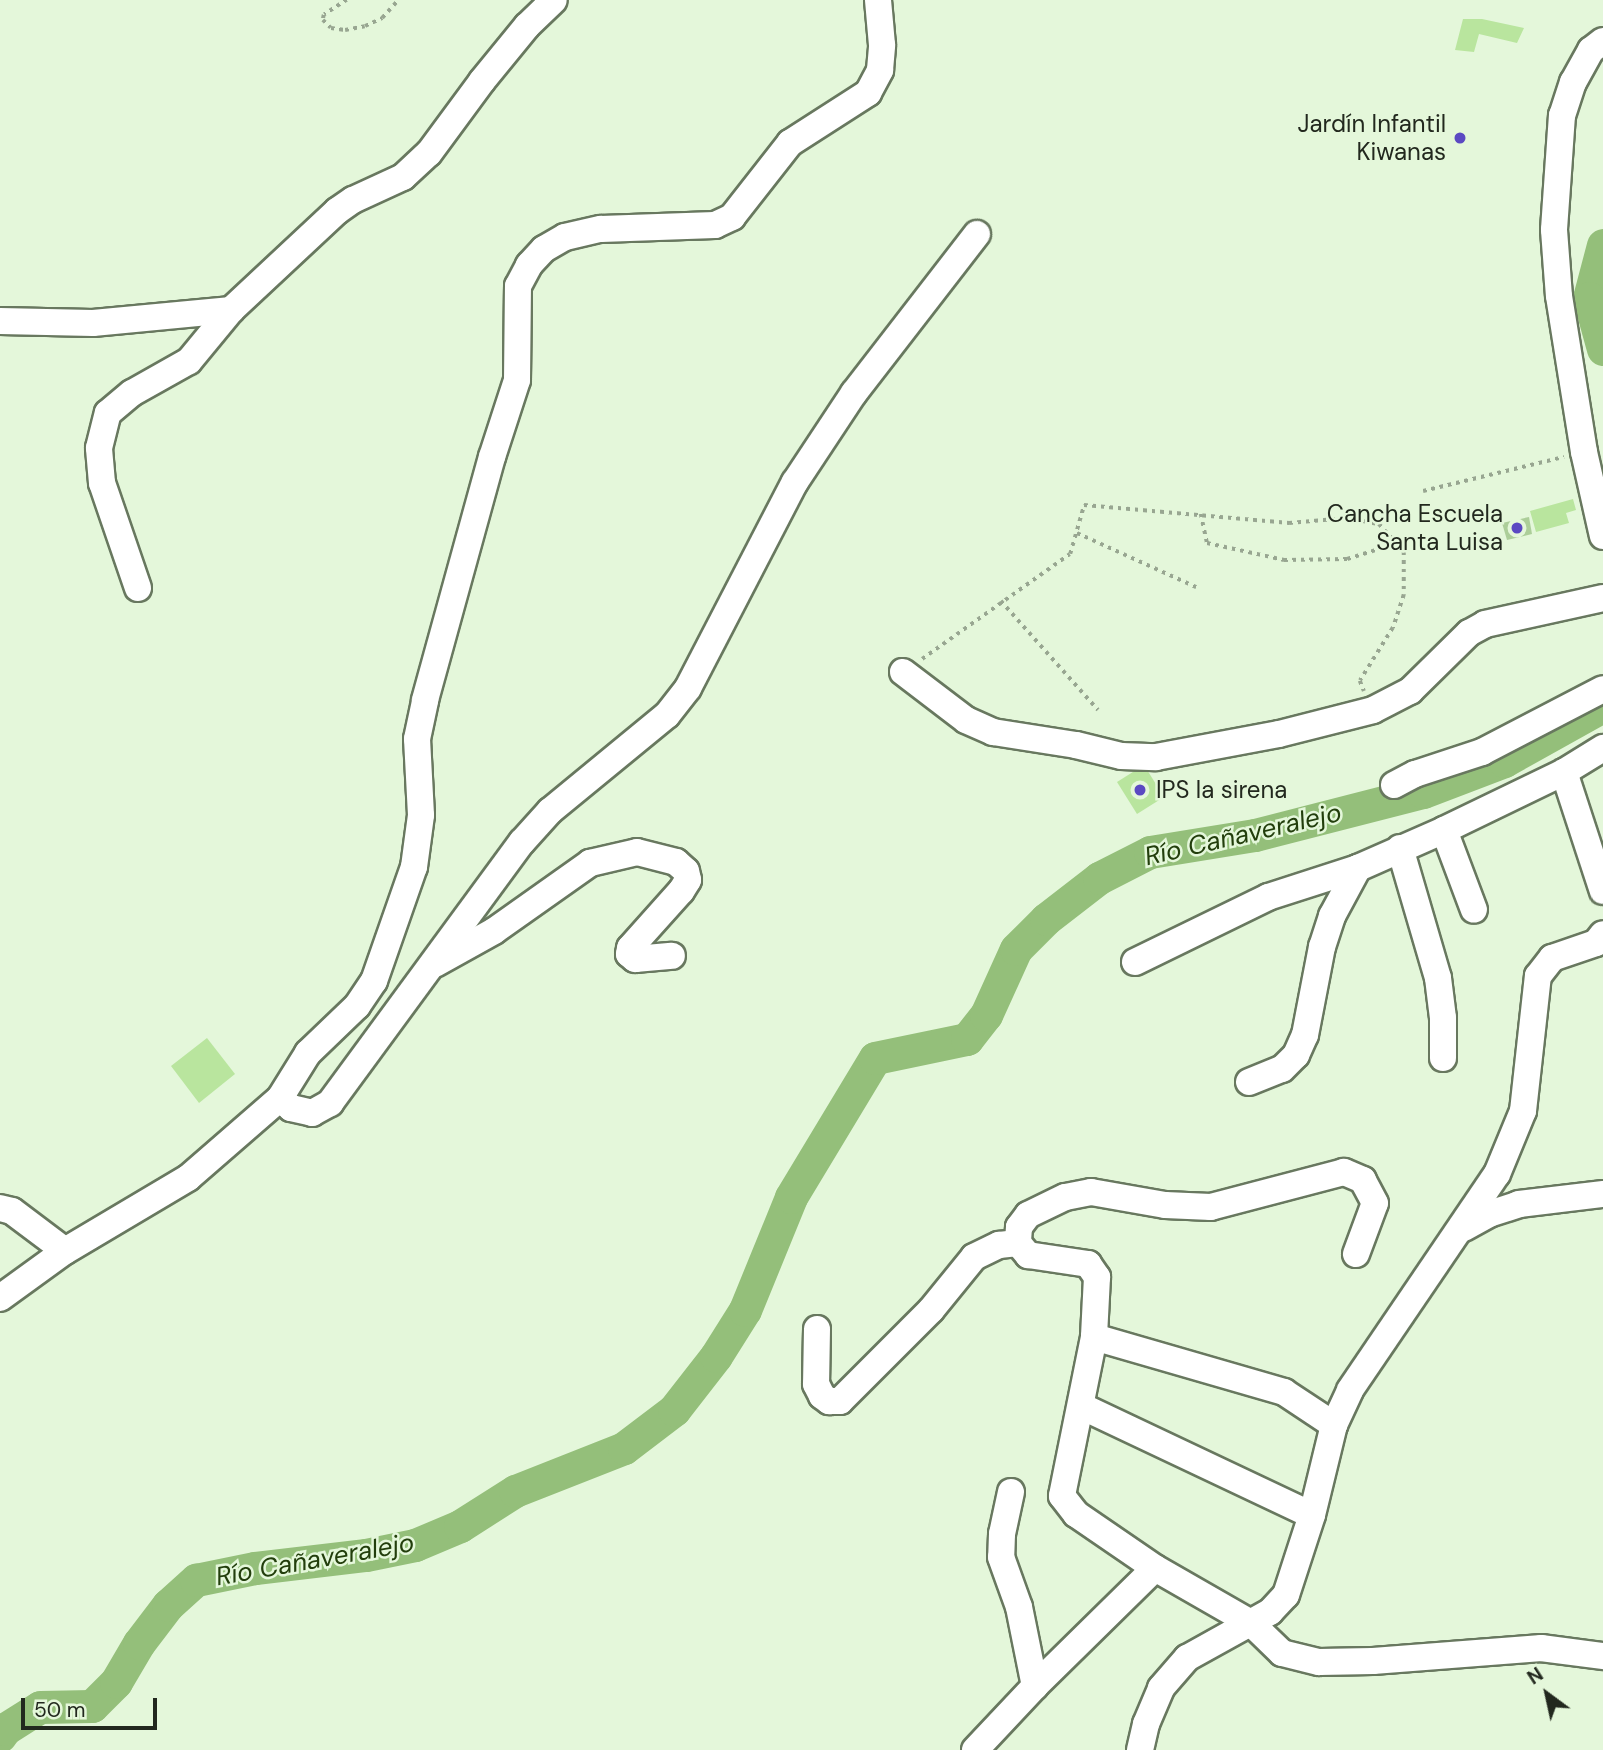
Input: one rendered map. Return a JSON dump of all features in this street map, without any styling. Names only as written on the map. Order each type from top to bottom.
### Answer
[{"type":"street","points":[[138,588],[102,483],[99,449],[108,413],[132,393],[189,361],[231,310],[337,211],[353,200],[403,177],[412,169],[429,153],[527,26],[554,0]]},
{"type":"street","points":[[0,1298],[65,1251],[188,1178],[279,1098],[308,1053],[357,1006],[374,981],[414,867],[421,815],[417,739],[425,700],[492,457],[517,380],[518,286],[529,265],[544,249],[565,237],[601,229],[715,225],[733,217],[790,143],[868,93],[880,70],[882,44],[878,0]]},
{"type":"street","points":[[1597,46],[1573,82],[1562,115],[1554,230],[1559,296],[1584,452],[1603,536]]},
{"type":"street","points":[[279,1098],[292,1108],[312,1113],[330,1102],[522,842],[550,811],[667,715],[688,688],[795,482],[854,393],[977,234]]},
{"type":"street","points":[[0,321],[93,323],[231,310]]},
{"type":"street","points":[[903,672],[966,720],[993,732],[1076,745],[1121,756],[1156,757],[1279,734],[1373,710],[1410,691],[1469,633],[1485,624],[1603,598]]},
{"type":"street","points":[[1394,785],[1415,774],[1482,752],[1603,689]]},
{"type":"street","points":[[1135,961],[1268,897],[1358,868],[1444,830],[1564,772],[1603,748]]},
{"type":"street","points":[[1564,772],[1603,891]]},
{"type":"street","points":[[1444,830],[1474,910]]},
{"type":"street","points":[[1400,848],[1437,978],[1443,1018],[1443,1058]]},
{"type":"street","points":[[430,967],[494,931],[590,863],[637,852],[676,862],[686,871],[688,880],[681,891],[630,947],[629,954],[635,960],[671,956]]},
{"type":"street","points":[[1248,1082],[1282,1069],[1296,1055],[1305,1035],[1322,947],[1332,916],[1358,868]]},
{"type":"street","points":[[1140,1750],[1146,1724],[1161,1688],[1187,1658],[1270,1612],[1286,1595],[1312,1515],[1334,1425],[1350,1390],[1497,1174],[1523,1111],[1538,976],[1543,966],[1552,958],[1596,943],[1603,934]]},
{"type":"street","points":[[1356,1254],[1375,1203],[1363,1180],[1344,1172],[1210,1207],[1165,1205],[1091,1192],[1065,1197],[1028,1215],[1019,1227],[1018,1243],[1028,1255],[1088,1264],[1097,1276],[1094,1337],[1062,1496],[1076,1514],[1155,1567],[1251,1623],[1282,1653],[1319,1662],[1373,1661],[1541,1648],[1603,1656]]},
{"type":"street","points":[[1460,1230],[1489,1214],[1519,1204],[1603,1194]]},
{"type":"street","points":[[0,1208],[12,1211],[65,1251]]},
{"type":"street","points":[[817,1329],[816,1384],[822,1396],[829,1401],[840,1401],[931,1310],[974,1257],[985,1250],[1018,1243]]},
{"type":"street","points":[[1094,1337],[1284,1392],[1334,1425]]},
{"type":"street","points":[[1081,1406],[1312,1515]]},
{"type":"street","points":[[1011,1492],[1002,1534],[1001,1557],[1019,1607],[1035,1685]]},
{"type":"street","points":[[975,1750],[1035,1685],[1155,1567]]},
{"type":"path","points":[[347,0],[324,15],[323,20],[331,27],[345,30],[365,26],[383,18],[398,0]]},
{"type":"path","points":[[1423,491],[1584,452]]},
{"type":"path","points":[[903,672],[1070,554],[1084,505],[1289,523],[1347,518],[1379,524],[1404,552],[1404,595],[1392,628],[1360,681]]},
{"type":"path","points":[[1201,514],[1207,543],[1284,559],[1348,559],[1398,543]]},
{"type":"path","points":[[1077,533],[1196,587]]},
{"type":"path","points":[[1001,601],[1098,710]]},
{"type":"green space","name":"Cancha Escuela Santa Luisa","points":[[1529,517],[1532,534],[1507,540],[1502,523]]},
{"type":"building","points":[[1463,19],[1482,19],[1524,28],[1517,43],[1479,34],[1474,52],[1455,50]]},
{"type":"building","points":[[1573,499],[1576,510],[1566,513],[1569,523],[1536,532],[1530,511]]},
{"type":"building","name":"IPS la sirena","points":[[1144,765],[1164,797],[1137,814],[1117,782]]},
{"type":"building","points":[[207,1038],[235,1074],[199,1103],[171,1066]]},
{"type":"waterway","name":"Río Cañaveralejo","points":[[1603,245],[1589,298],[1603,349]]},
{"type":"waterway","name":"Río Cañaveralejo","points":[[0,1736],[5,1729],[40,1707],[92,1706],[116,1682],[139,1643],[168,1605],[196,1580],[255,1568],[366,1555],[415,1545],[460,1526],[515,1491],[624,1448],[674,1410],[716,1356],[745,1310],[791,1197],[875,1058],[967,1039],[986,1015],[1016,949],[1046,919],[1099,878],[1150,852],[1255,835],[1423,792],[1504,761],[1603,706]]},
{"type":"place","name":"Jardín Infantil Kiwanas","points":[[1460,138]]},
{"type":"place","name":"Cancha Escuela Santa Luisa","points":[[1517,528]]},
{"type":"place","name":"IPS la sirena","points":[[1140,790]]}]
